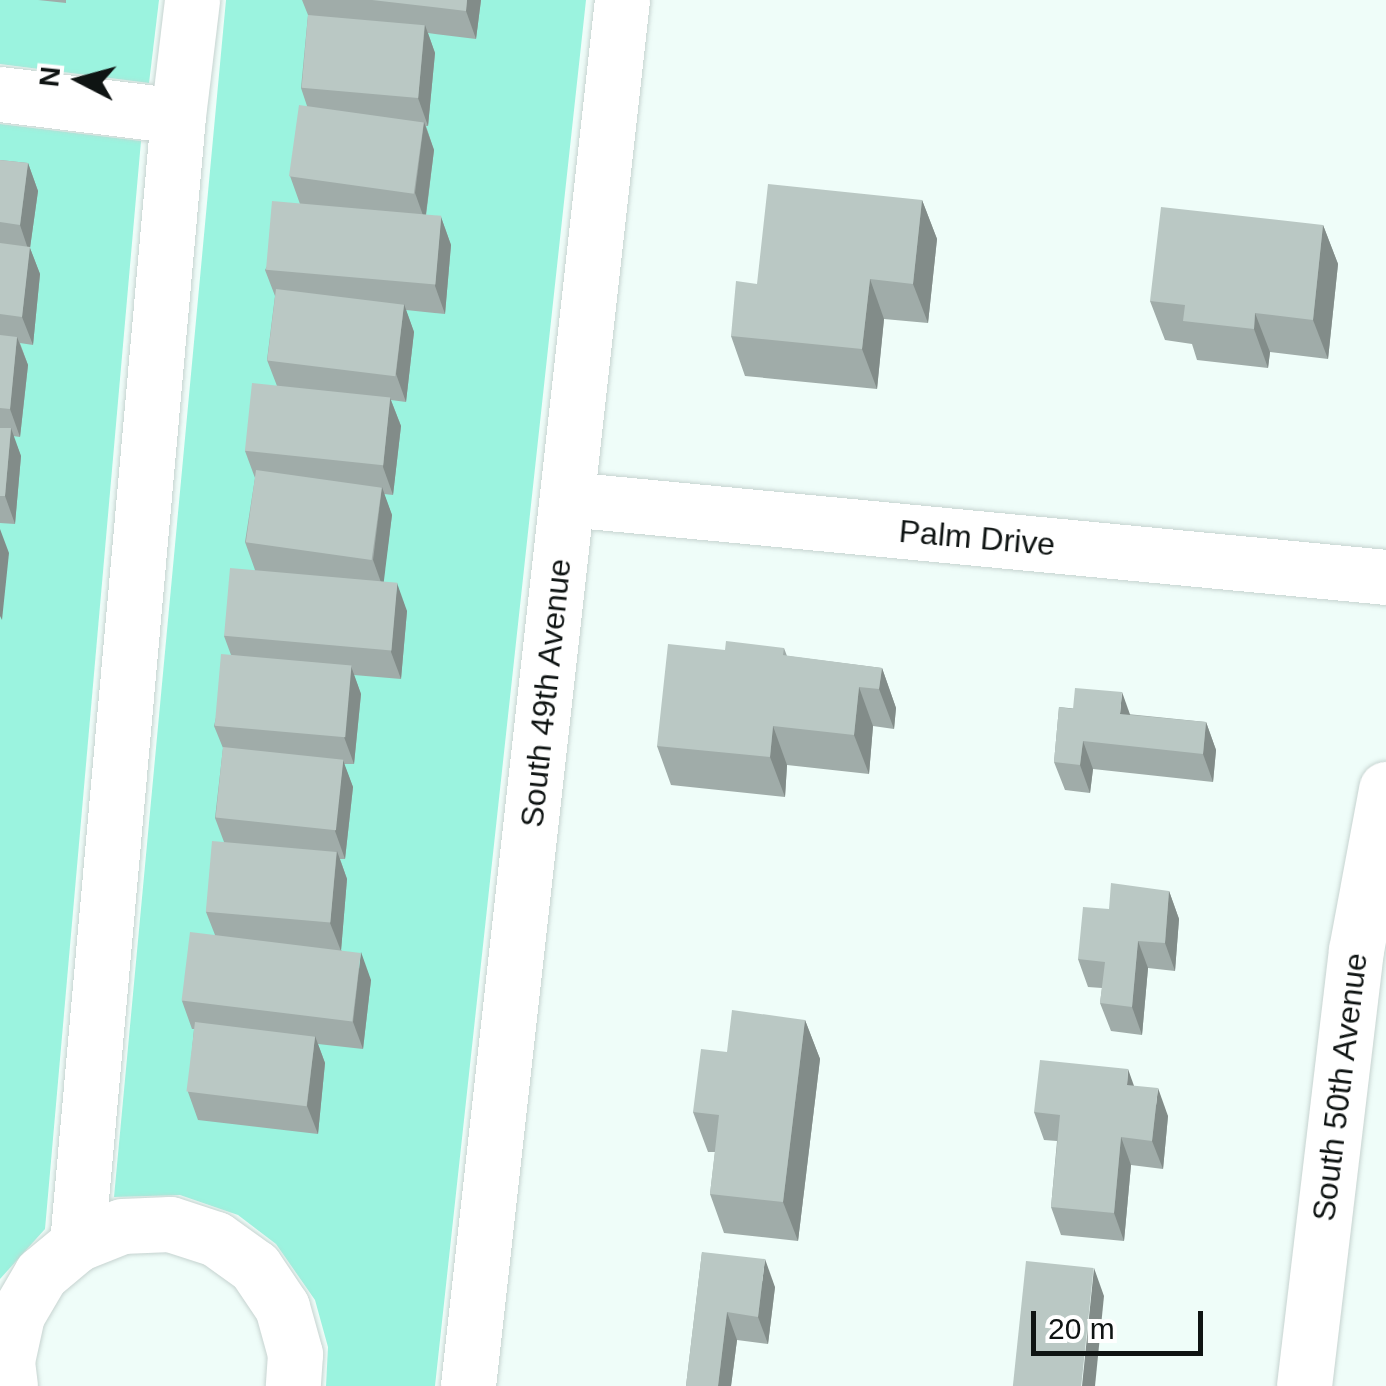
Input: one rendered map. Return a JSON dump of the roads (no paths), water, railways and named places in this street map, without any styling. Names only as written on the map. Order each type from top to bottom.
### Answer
[{"type":"street","points":[[77,1244],[178,116],[192,0]]},
{"type":"street","name":"South 49th Avenue","points":[[468,1386],[622,0]]},
{"type":"street","points":[[0,94],[178,116]]},
{"type":"street","name":"Palm Drive","points":[[567,499],[1386,577]]},
{"type":"street","name":"South 50th Avenue","points":[[1304,1386],[1356,950],[1386,789]]},
{"type":"street","points":[[10,1386],[6,1361],[17,1315],[41,1274],[77,1244],[122,1226],[170,1224],[216,1238],[256,1266],[282,1307],[296,1354],[293,1386]]}]
